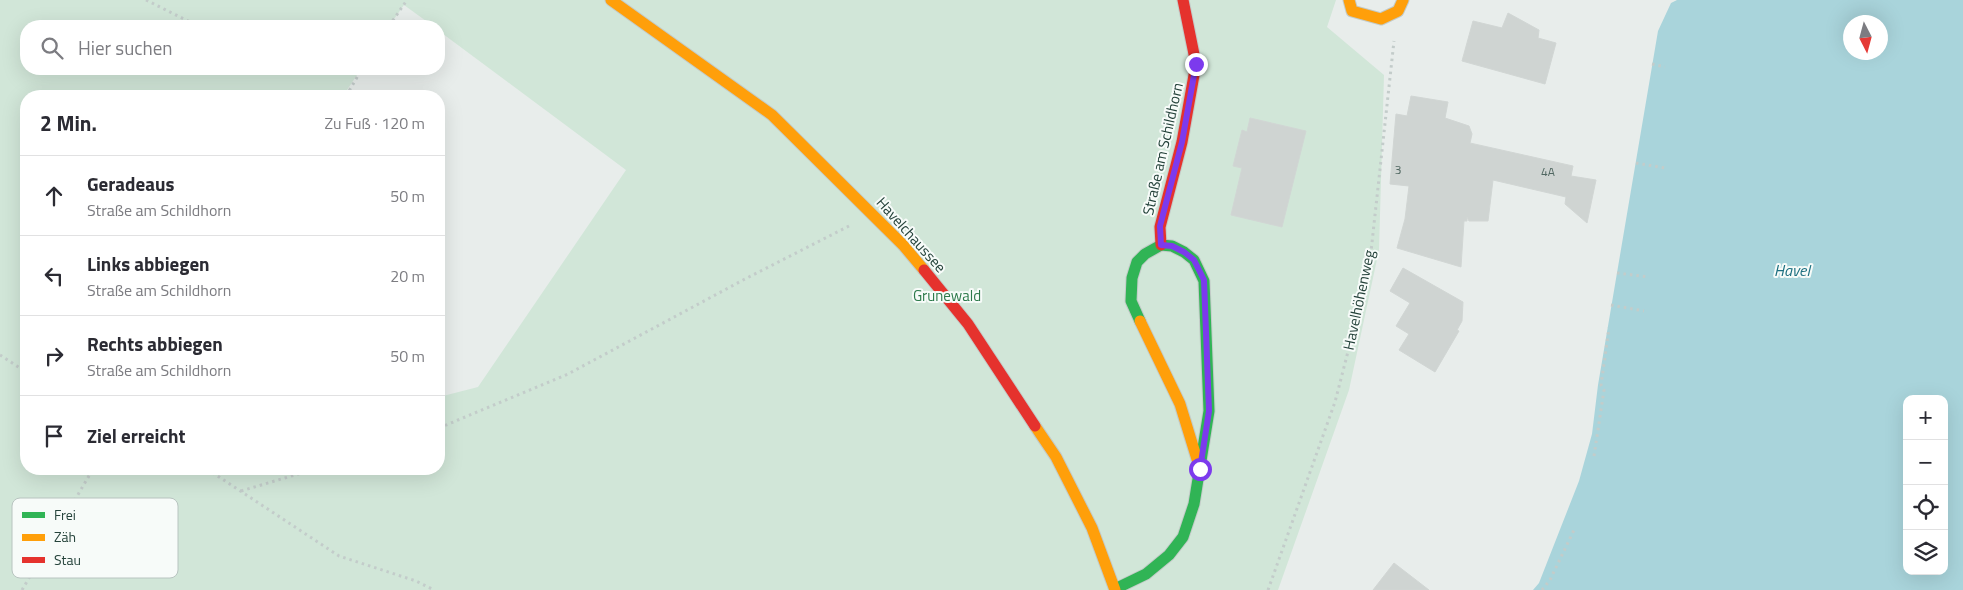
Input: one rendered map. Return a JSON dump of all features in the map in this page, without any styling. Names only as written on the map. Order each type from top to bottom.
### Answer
[{"type":"street","name":"Havelchaussee","points":[[611,0],[772,115],[903,245],[968,324],[1056,457],[1092,528],[1115,590]]},
{"type":"street","name":"Straße am Schildhorn","points":[[1161,245],[1160,226],[1182,142],[1196,64],[1183,0]]},
{"type":"street","points":[[1349,0],[1352,11],[1382,19],[1400,5]]},
{"type":"street","points":[[1115,590],[1146,574],[1169,555],[1183,537],[1194,504],[1200,469],[1209,411],[1204,280],[1194,260],[1172,246],[1161,245],[1145,254],[1137,262],[1132,278],[1132,301],[1180,404],[1200,469]]},
{"type":"path","points":[[146,0],[186,20]]},
{"type":"path","points":[[393,20],[407,0]]},
{"type":"path","name":"Havelhöhenweg","points":[[1268,590],[1335,402],[1369,270],[1400,5]]},
{"type":"path","points":[[1652,64],[1665,67]]},
{"type":"path","points":[[350,90],[358,75]]},
{"type":"path","points":[[1636,162],[1665,168]]},
{"type":"path","points":[[445,425],[568,374],[745,279],[872,214]]},
{"type":"path","points":[[1617,273],[1649,277]]},
{"type":"path","points":[[1611,305],[1644,312]]},
{"type":"path","points":[[1594,456],[1604,390],[1599,385],[1610,328]]},
{"type":"path","points":[[0,354],[20,368]]},
{"type":"path","points":[[76,498],[89,475]]},
{"type":"path","points":[[216,475],[340,556],[416,581],[434,590]]},
{"type":"path","points":[[240,491],[295,475]]},
{"type":"path","points":[[1542,590],[1550,580],[1574,530]]},
{"type":"path","points":[[22,590],[29,578]]},
{"type":"green space","name":"Grunewald","points":[[0,0],[1336,0],[1327,27],[1384,75],[1379,250],[1349,390],[1278,590],[0,590]]},
{"type":"water","name":"Havel","points":[[1677,0],[1963,0],[1963,590],[1533,590],[1539,583],[1579,481],[1592,434],[1598,385],[1658,31],[1671,3]]},
{"type":"building","points":[[1508,13],[1539,30],[1538,38],[1556,43],[1545,84],[1462,61],[1473,21],[1502,28]]},
{"type":"building","points":[[1411,96],[1448,102],[1445,118],[1469,126],[1472,134],[1470,143],[1573,166],[1571,176],[1596,180],[1587,223],[1565,204],[1566,197],[1493,180],[1488,221],[1469,221],[1467,217],[1467,221],[1464,221],[1461,267],[1397,248],[1405,219],[1409,186],[1390,184],[1396,114],[1407,116]]},
{"type":"building","points":[[1250,118],[1306,131],[1282,227],[1231,215],[1242,168],[1233,166],[1242,130],[1247,132]]},
{"type":"building","points":[[1403,268],[1463,302],[1462,321],[1457,330],[1459,331],[1435,372],[1399,350],[1409,334],[1396,326],[1410,303],[1390,291]]},
{"type":"building","points":[[1394,563],[1429,590],[1373,590]]},
{"type":"traffic: fast","points":[[1115,589],[1146,574],[1169,555],[1183,537],[1194,504],[1209,411],[1204,281],[1194,260],[1184,252],[1172,246],[1161,245],[1145,254],[1137,262],[1132,278],[1131,301],[1140,321]]},
{"type":"traffic: slow","points":[[611,0],[772,115],[903,245],[924,270]]},
{"type":"traffic: slow","points":[[1349,0],[1352,11],[1381,19],[1398,11],[1403,0]]},
{"type":"traffic: slow","points":[[1140,321],[1180,404],[1200,469]]},
{"type":"traffic: slow","points":[[1035,426],[1056,457],[1092,528],[1115,590]]},
{"type":"traffic: jam","points":[[1161,245],[1160,227],[1182,142],[1196,64],[1183,0]]},
{"type":"traffic: jam","points":[[924,270],[968,324],[1035,426]]},
{"type":"route","points":[[1196,64],[1182,142],[1160,226],[1161,245],[1172,246],[1194,260],[1204,280],[1209,411],[1200,469]]}]
